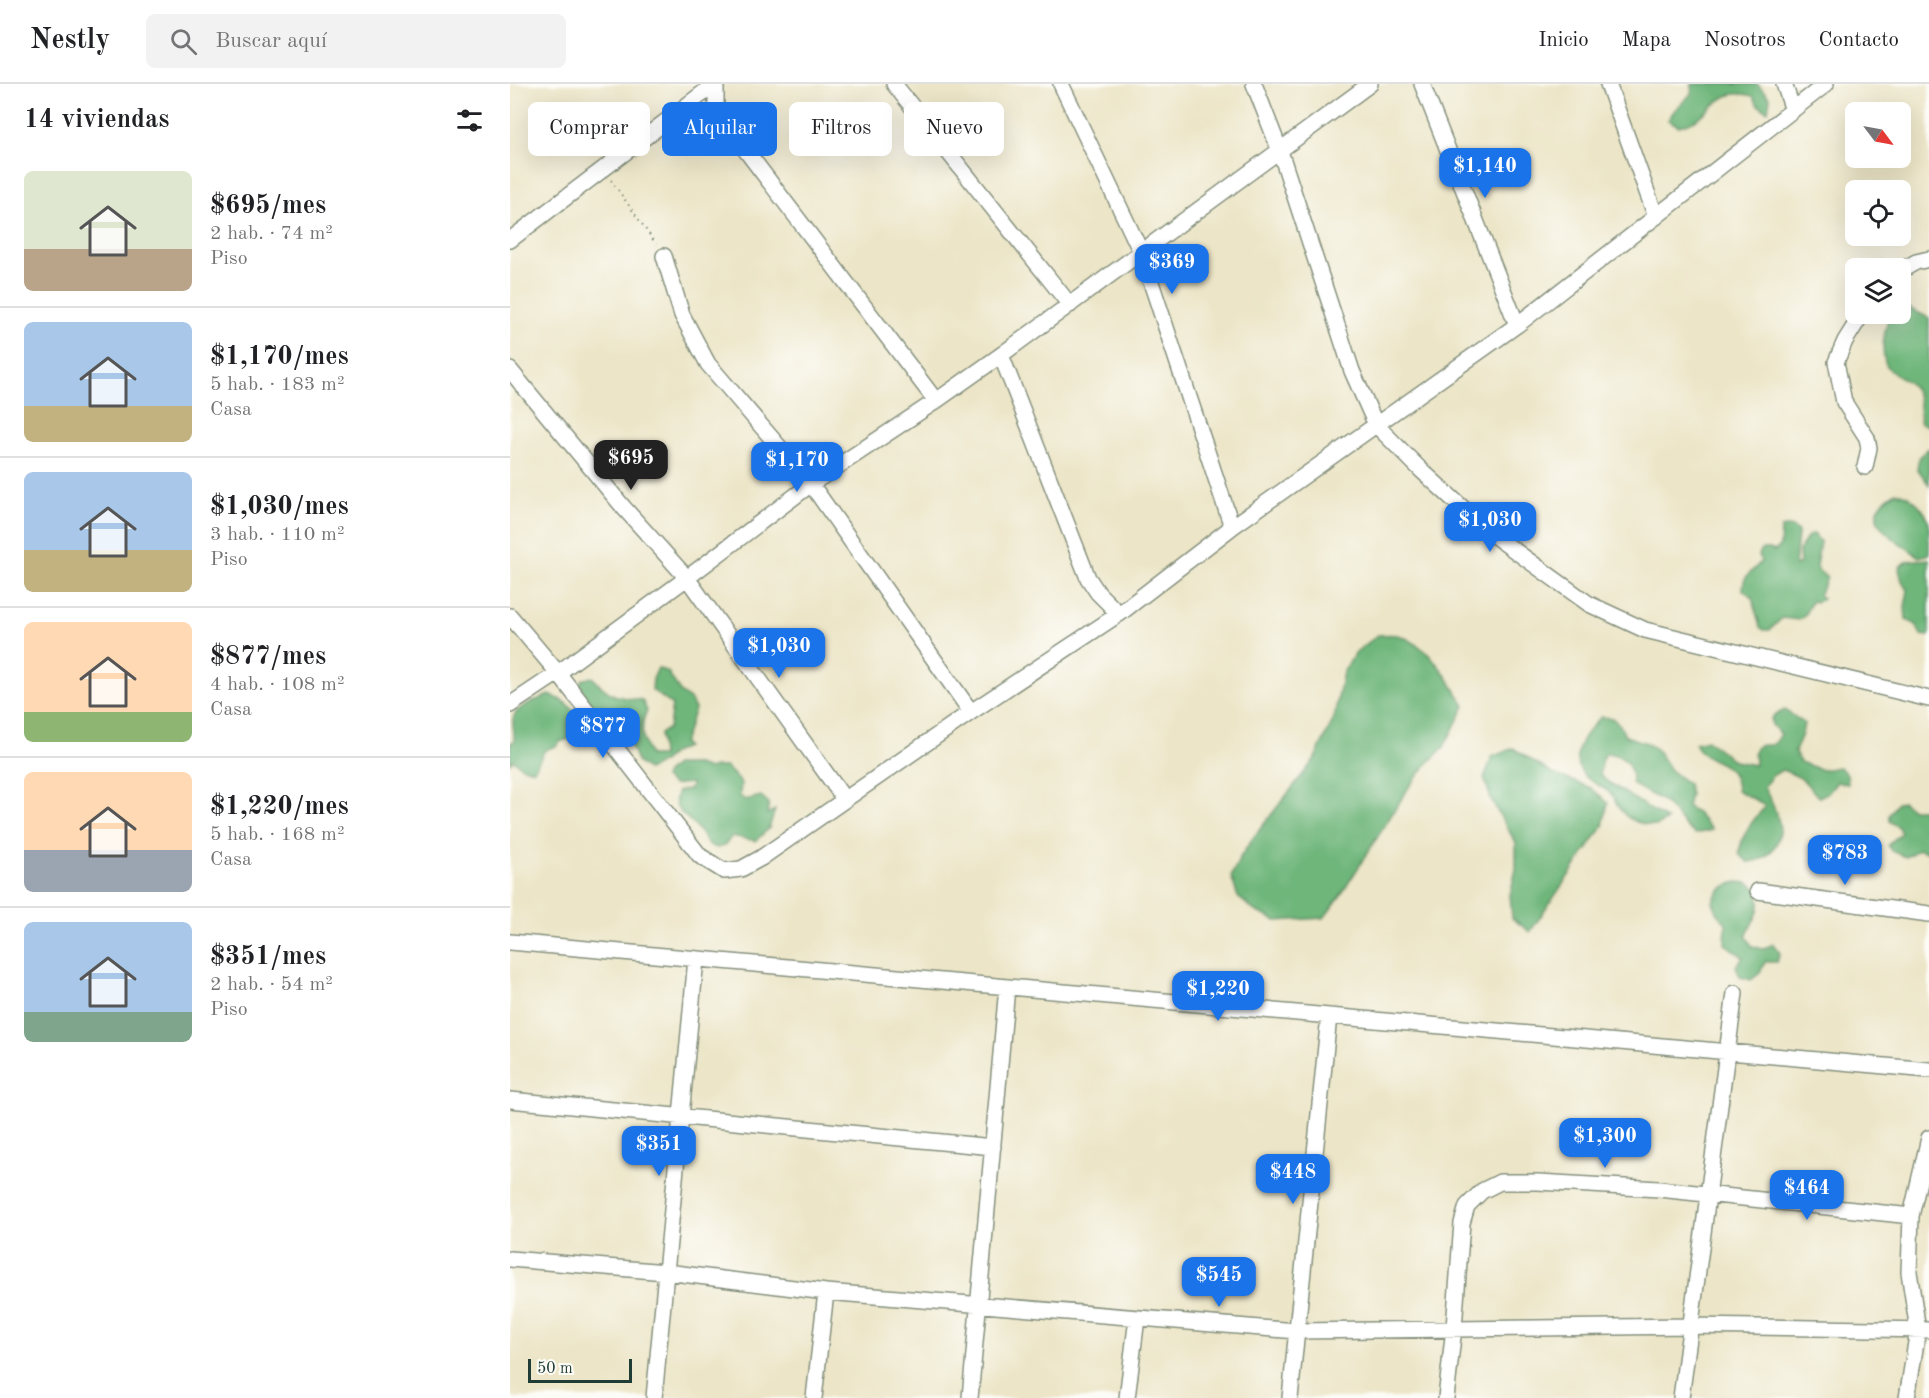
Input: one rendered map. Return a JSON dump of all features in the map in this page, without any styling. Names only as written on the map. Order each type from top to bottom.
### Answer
[{"type":"street","points":[[510,240],[715,84]]},
{"type":"street","points":[[715,84],[716,107],[722,119],[936,401]]},
{"type":"street","points":[[894,84],[1070,305]]},
{"type":"street","points":[[1061,84],[1141,252],[1232,527]]},
{"type":"street","points":[[1254,84],[1280,151],[1352,371],[1376,425],[1489,532],[1589,603],[1645,630],[1929,699]]},
{"type":"street","points":[[510,705],[558,673],[811,484],[1001,355],[1370,84]]},
{"type":"street","points":[[1422,84],[1517,325]]},
{"type":"street","points":[[1608,84],[1656,217]]},
{"type":"street","points":[[1784,84],[1793,110]]},
{"type":"street","points":[[510,616],[558,673],[700,856],[724,872],[741,869],[761,858],[971,712],[1119,614],[1232,527],[1517,325],[1826,84]]},
{"type":"street","points":[[664,256],[682,315],[708,364],[811,484],[971,712]]},
{"type":"street","points":[[1911,265],[1929,259]]},
{"type":"street","points":[[1856,324],[1836,362],[1844,402],[1867,438],[1869,448],[1865,467]]},
{"type":"street","points":[[1001,355],[1088,578],[1098,593],[1119,614]]},
{"type":"street","points":[[510,370],[624,508],[687,578],[845,800]]},
{"type":"street","points":[[1758,891],[1929,914]]},
{"type":"street","points":[[510,942],[1929,1070]]},
{"type":"street","points":[[654,1398],[696,959]]},
{"type":"street","points":[[970,1398],[1007,987]]},
{"type":"street","points":[[1681,1398],[1735,993]]},
{"type":"street","points":[[1290,1398],[1329,1016]]},
{"type":"street","points":[[510,1100],[993,1147]]},
{"type":"street","points":[[1907,1398],[1923,1330],[1910,1272],[1911,1216],[1929,1138]]},
{"type":"street","points":[[1446,1398],[1455,1328],[1462,1223],[1467,1206],[1482,1191],[1500,1182],[1659,1189],[1911,1216]]},
{"type":"street","points":[[510,1258],[666,1272],[826,1292],[1297,1330],[1690,1326],[1923,1330]]},
{"type":"street","points":[[814,1398],[826,1292]]},
{"type":"street","points":[[1127,1398],[1137,1318]]},
{"type":"path","points":[[603,167],[664,256]]},
{"type":"green space","points":[[1692,84],[1757,84],[1770,98],[1768,111],[1758,105],[1753,96],[1730,95],[1724,97],[1696,119],[1679,126],[1668,120],[1692,93]]},
{"type":"green space","points":[[1911,309],[1929,318],[1929,426],[1921,424],[1918,396],[1914,388],[1887,366],[1883,351],[1887,324],[1911,324]]},
{"type":"green space","points":[[1929,448],[1929,485],[1917,468],[1919,457]]},
{"type":"green space","points":[[1896,492],[1912,499],[1925,513],[1929,524],[1929,554],[1919,557],[1882,528],[1877,520],[1877,511],[1883,502]]},
{"type":"green space","points":[[1787,527],[1798,532],[1795,566],[1800,563],[1799,551],[1808,536],[1814,534],[1820,542],[1816,566],[1827,578],[1819,595],[1823,599],[1817,602],[1812,601],[1804,616],[1799,620],[1782,618],[1770,630],[1764,630],[1760,627],[1752,597],[1743,590],[1743,584],[1761,561],[1759,555],[1762,549],[1775,551],[1780,546],[1781,528]]},
{"type":"green space","points":[[1929,559],[1929,636],[1921,635],[1916,625],[1906,619],[1905,607],[1908,590],[1902,581],[1899,569],[1908,561]]},
{"type":"green space","points":[[1378,635],[1399,635],[1421,648],[1438,665],[1465,706],[1444,747],[1409,787],[1324,918],[1276,921],[1255,911],[1238,897],[1231,876],[1253,838],[1314,760],[1334,718],[1343,672],[1356,652]]},
{"type":"green space","points":[[658,668],[668,672],[681,693],[690,699],[695,709],[683,743],[686,747],[647,770],[638,763],[624,731],[583,705],[579,694],[581,680],[592,677],[614,695],[642,700],[647,711],[642,728],[645,745],[650,756],[662,756],[660,734],[669,728],[672,705],[652,690],[653,679]]},
{"type":"green space","points":[[549,695],[572,708],[580,718],[583,731],[579,736],[559,742],[557,746],[545,750],[534,770],[522,767],[513,760],[510,763],[510,742],[513,743],[514,740],[514,715],[528,704]]},
{"type":"green space","points":[[1785,710],[1804,723],[1795,751],[1800,762],[1822,770],[1839,767],[1847,774],[1848,784],[1837,782],[1829,792],[1819,797],[1803,780],[1794,775],[1782,770],[1772,776],[1764,786],[1778,818],[1780,834],[1778,841],[1765,857],[1748,862],[1739,854],[1743,840],[1752,822],[1766,806],[1737,790],[1731,772],[1706,756],[1695,743],[1707,740],[1734,761],[1755,765],[1754,751],[1758,746],[1773,744],[1781,734],[1772,725],[1771,720],[1774,715]]},
{"type":"green space","points":[[1601,717],[1612,718],[1620,725],[1625,736],[1647,743],[1657,750],[1670,770],[1688,784],[1690,795],[1687,806],[1696,812],[1712,830],[1695,834],[1690,831],[1665,803],[1632,783],[1629,766],[1618,756],[1606,753],[1601,763],[1600,775],[1667,820],[1657,826],[1634,821],[1621,811],[1611,794],[1586,777],[1580,770],[1577,754],[1589,730]]},
{"type":"green space","points":[[1513,748],[1551,773],[1591,788],[1608,803],[1603,826],[1530,932],[1512,918],[1510,895],[1516,869],[1516,843],[1492,802],[1484,778],[1492,757]]},
{"type":"green space","points":[[675,765],[697,765],[709,769],[726,767],[741,784],[740,796],[745,800],[761,796],[769,803],[767,814],[775,810],[769,828],[756,841],[732,836],[724,846],[718,848],[710,845],[677,807],[678,791],[690,789],[691,783],[673,785],[664,778]]},
{"type":"green space","points":[[1903,802],[1912,809],[1929,809],[1929,853],[1919,849],[1906,857],[1891,851],[1888,845],[1901,833],[1898,827],[1889,821],[1889,815],[1897,803]]},
{"type":"green space","points":[[1737,882],[1748,883],[1758,889],[1757,914],[1746,936],[1752,946],[1763,949],[1773,944],[1780,953],[1777,962],[1765,962],[1760,973],[1751,980],[1740,977],[1736,966],[1743,957],[1725,944],[1726,923],[1718,914],[1713,902],[1722,889]]}]
